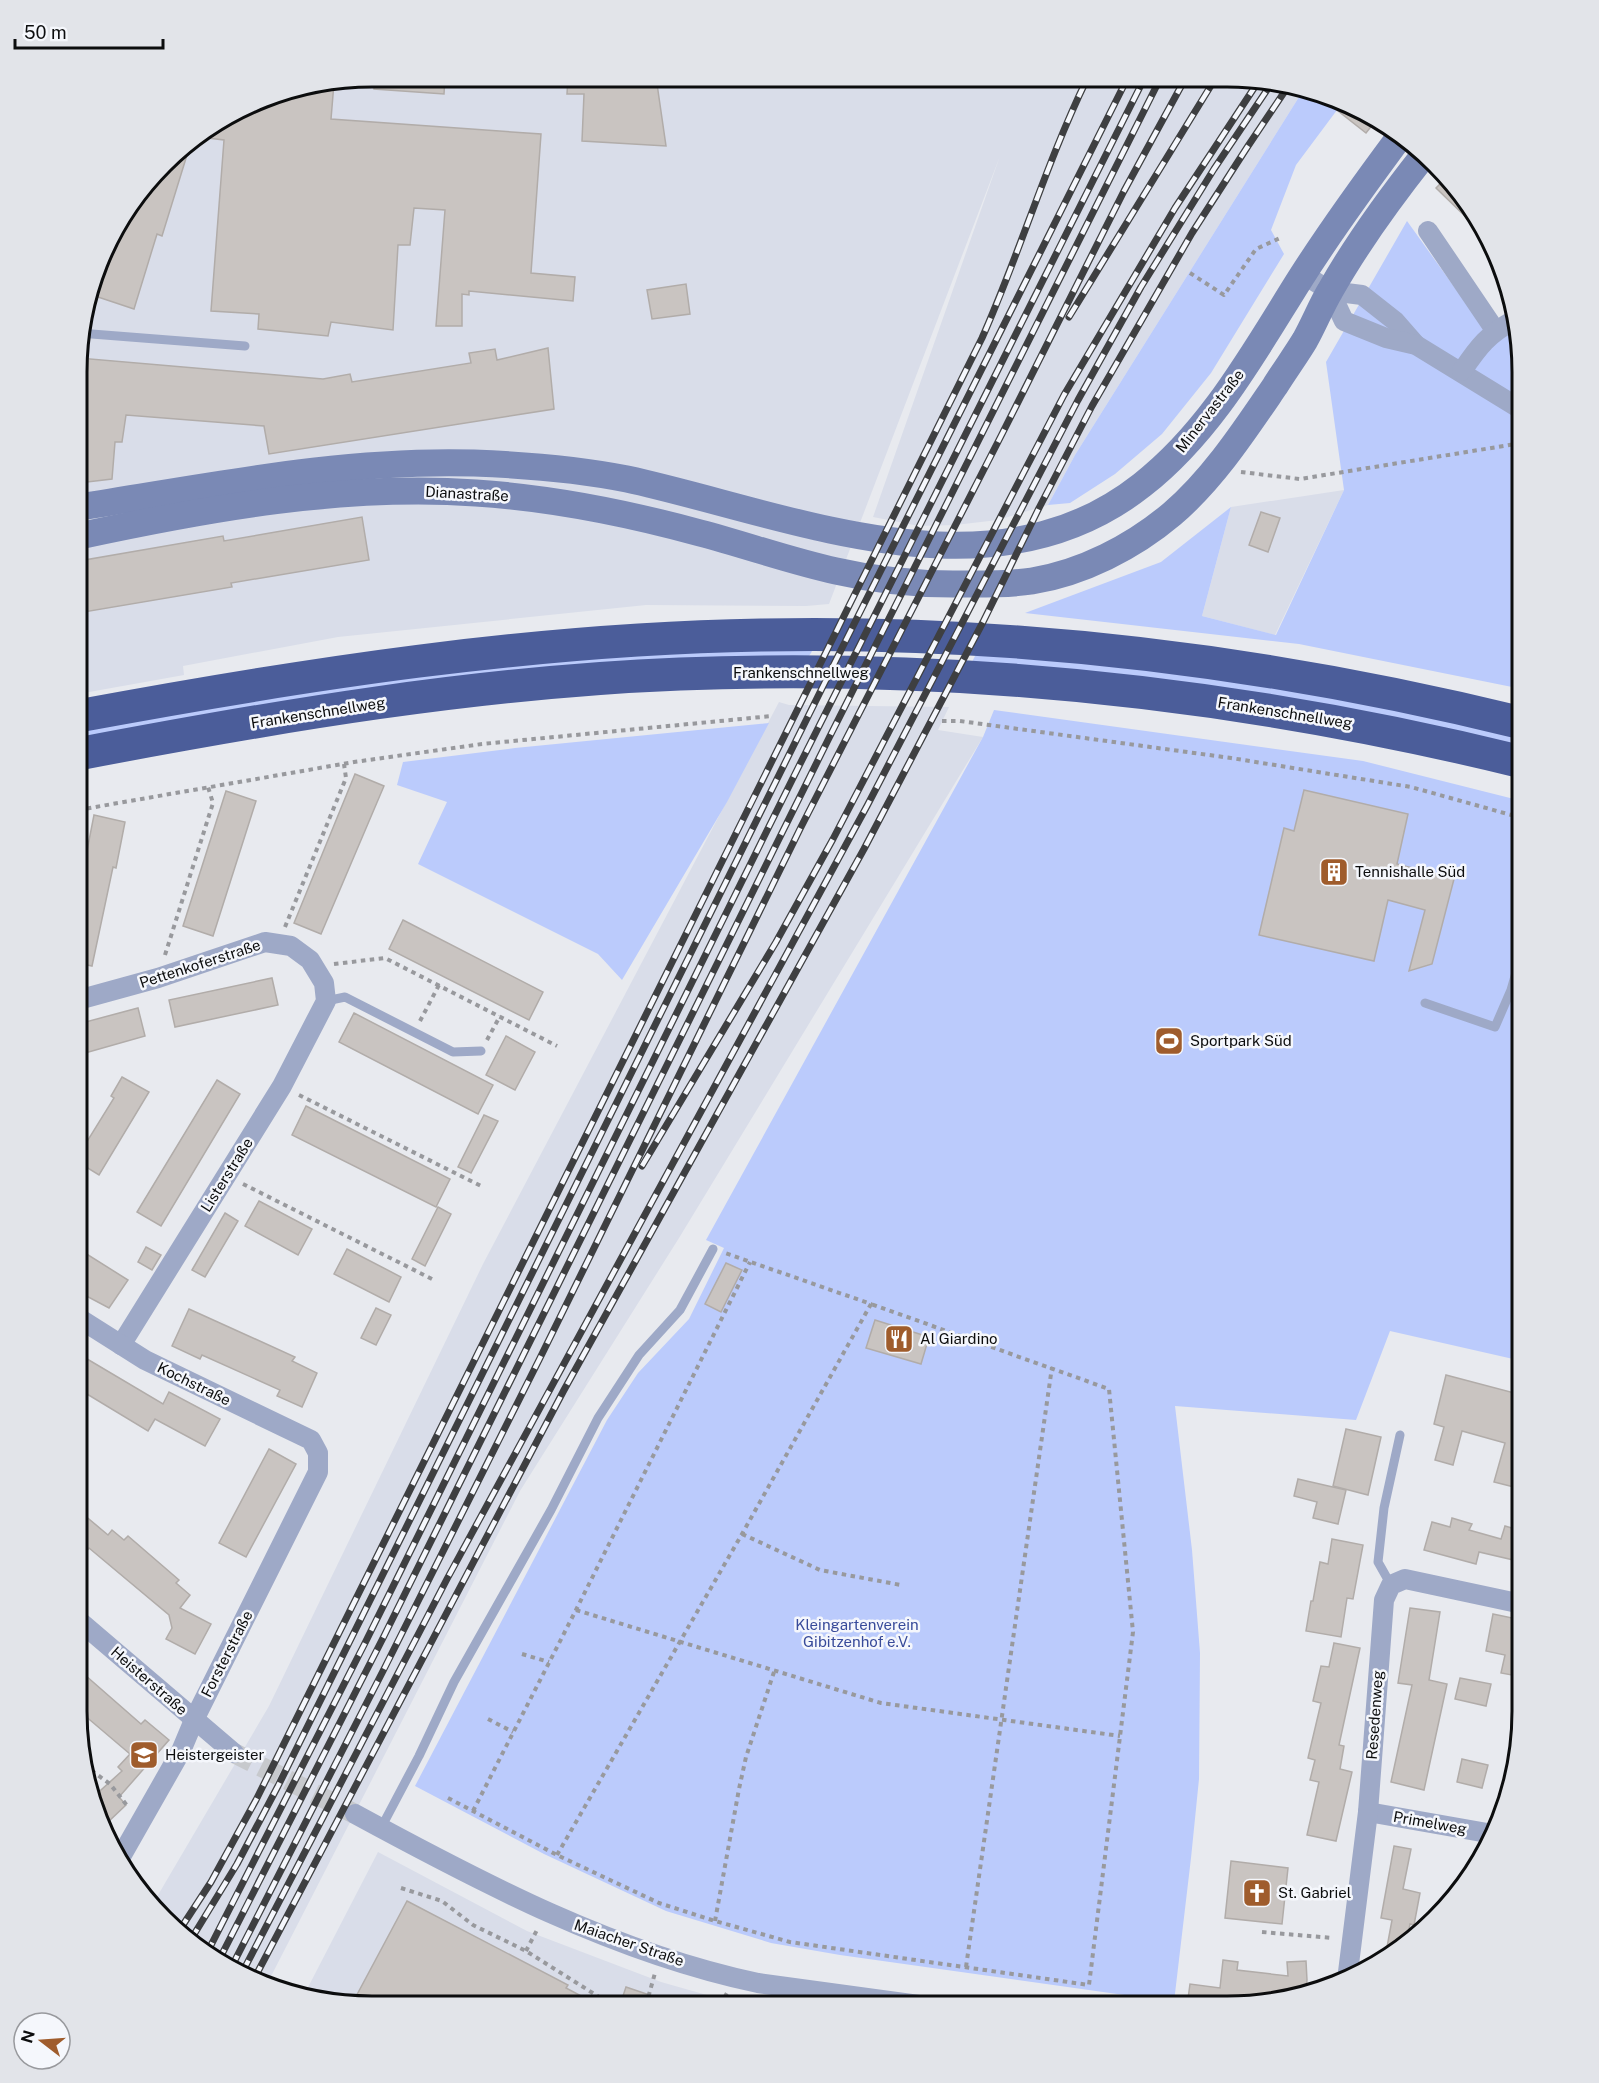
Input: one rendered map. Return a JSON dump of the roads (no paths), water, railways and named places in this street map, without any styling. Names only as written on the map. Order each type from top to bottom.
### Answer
[{"type":"highway","points":[[87,714],[323,674],[471,654],[593,643],[806,635],[984,640],[1181,659],[1350,686],[1512,721]]},
{"type":"highway","name":"Frankenschnellweg","points":[[87,751],[307,714],[558,682],[679,674],[792,672],[970,677],[1188,698],[1366,726],[1512,760]]},
{"type":"main road","name":"Minervastraße","points":[[735,505],[894,542],[979,546],[1008,543],[1042,535],[1076,523],[1117,503],[1141,486],[1188,443],[1231,388],[1303,274],[1395,143]]},
{"type":"main road","points":[[1330,291],[1372,226],[1419,162]]},
{"type":"main road","name":"Dianastraße","points":[[87,534],[231,507],[310,496],[388,491],[461,492],[545,501],[630,516],[706,534],[849,574],[885,580],[932,584],[994,584],[1033,581],[1082,567],[1131,544],[1156,527],[1185,502],[1252,419],[1304,341],[1330,291]]},
{"type":"main road","name":"Dianastraße","points":[[87,506],[326,470],[446,463],[533,467],[611,476],[735,505]]},
{"type":"street","points":[[1428,231],[1495,330]]},
{"type":"street","points":[[1303,274],[1330,291],[1362,295],[1395,321],[1416,345]]},
{"type":"street","points":[[1330,291],[1344,321],[1386,338],[1416,345],[1512,404]]},
{"type":"street","points":[[1462,371],[1480,345],[1495,330],[1508,323]]},
{"type":"street","name":"Pettenkoferstraße","points":[[87,998],[158,978],[265,942],[291,946],[315,966],[324,983],[326,1001]]},
{"type":"street","name":"Listerstraße","points":[[121,1345],[282,1086],[326,1001]]},
{"type":"street","name":"Kochstraße","points":[[87,1323],[145,1360],[314,1443]]},
{"type":"street","name":"Forsterstraße","points":[[124,1852],[181,1751],[194,1720],[318,1472],[318,1453],[314,1443]]},
{"type":"street","points":[[1391,1585],[1405,1579],[1512,1602]]},
{"type":"street","name":"Resedenweg","points":[[1348,1969],[1368,1812],[1384,1600],[1391,1585]]},
{"type":"street","name":"Heisterstraße","points":[[87,1628],[194,1720]]},
{"type":"street","points":[[194,1720],[234,1752]]},
{"type":"street","name":"Primelweg","points":[[1368,1812],[1485,1833]]},
{"type":"street","name":"Maiacher Straße","points":[[355,1814],[456,1868],[578,1925],[735,1978],[853,1996]]},
{"type":"lane","points":[[89,334],[245,346]]},
{"type":"lane","points":[[1425,1003],[1494,1027],[1512,987]]},
{"type":"lane","points":[[326,1001],[345,997],[453,1052],[481,1051]]},
{"type":"lane","points":[[381,1828],[454,1683],[551,1510],[598,1418],[639,1355],[680,1310],[713,1249]]},
{"type":"lane","points":[[1391,1585],[1378,1562],[1384,1508],[1400,1435]]},
{"type":"tunnel","points":[[234,1753],[355,1814]]},
{"type":"railway","points":[[183,1924],[211,1882],[256,1800],[982,338],[1083,87]]},
{"type":"railway","points":[[195,1933],[237,1864],[278,1786],[834,664],[1123,87]]},
{"type":"railway","points":[[211,1946],[365,1643],[797,770],[1140,87]]},
{"type":"railway","points":[[222,1954],[383,1638],[829,738],[1156,87]]},
{"type":"railway","points":[[235,1961],[539,1360],[801,827],[1124,191],[1181,87]]},
{"type":"railway","points":[[1069,317],[1210,87]]},
{"type":"railway","points":[[642,1166],[776,942],[833,839],[1064,395],[1175,208],[1254,88]]},
{"type":"railway","points":[[245,1967],[447,1579],[867,806],[1078,400],[1141,287],[1214,169],[1267,90]]},
{"type":"railway","points":[[258,1972],[564,1390],[864,849],[983,622],[1092,406],[1192,233],[1284,92]]},
{"type":"place","name":"Tennishalle Süd","points":[[1334,872]]},
{"type":"place","name":"Sportpark Süd","points":[[1169,1041]]},
{"type":"place","name":"Al Giardino","points":[[899,1339]]},
{"type":"place","name":"Heistergeister","points":[[144,1755]]},
{"type":"place","name":"St. Gabriel","points":[[1257,1893]]},
{"type":"park label","name":"Kleingartenverein Gibitzenhof e.V.","points":[[857,1634]]}]
